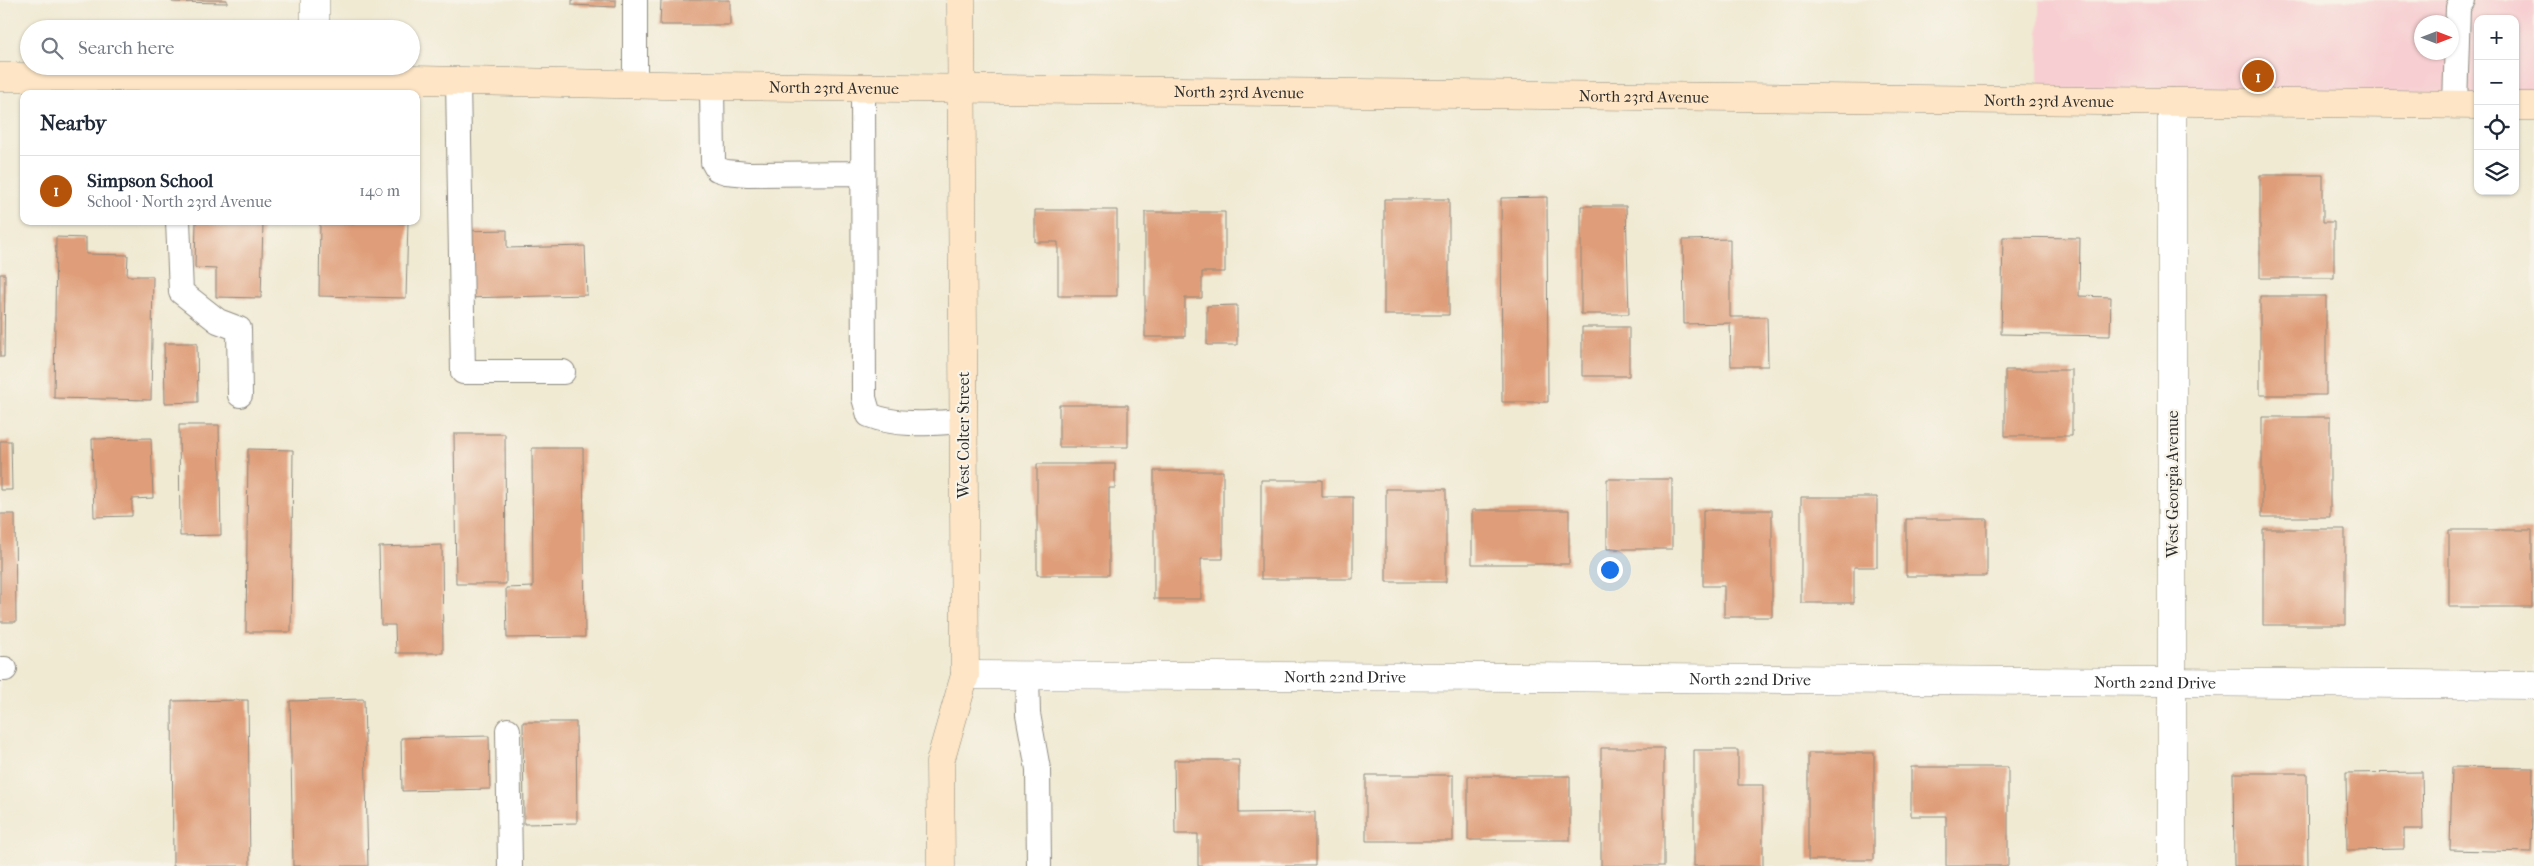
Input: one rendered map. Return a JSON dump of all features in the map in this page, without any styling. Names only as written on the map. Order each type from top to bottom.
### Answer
[{"type":"street","points":[[315,0],[315,20]]},
{"type":"street","name":"West Colter Street","points":[[941,866],[940,762],[965,675],[961,0]]},
{"type":"street","name":"North 23rd Avenue","points":[[0,77],[173,86],[285,75]]},
{"type":"street","name":"North 23rd Avenue","points":[[363,75],[458,81],[635,85],[962,87],[2466,105]]},
{"type":"street","name":"West Georgia Avenue","points":[[2172,102],[2172,866]]},
{"type":"street","points":[[2519,106],[2534,106]]},
{"type":"street","name":"North 22nd Drive","points":[[965,675],[2534,685]]},
{"type":"lane","points":[[635,0],[635,85]]},
{"type":"lane","points":[[2463,0],[2458,7],[2466,105]]},
{"type":"lane","points":[[458,81],[463,372],[563,372]]},
{"type":"lane","points":[[712,86],[713,162],[716,169],[748,174],[862,173]]},
{"type":"lane","points":[[864,87],[862,173],[864,398],[869,415],[885,421],[912,424],[963,421]]},
{"type":"lane","points":[[178,225],[181,292],[218,321],[239,329],[240,396]]},
{"type":"lane","points":[[1027,675],[1028,714],[1038,769],[1039,866]]},
{"type":"lane","points":[[508,730],[510,866]]},
{"type":"shaded area","points":[[2039,0],[2534,0],[2534,105],[2519,105],[2519,15],[2474,15],[2474,105],[2039,100]]},
{"type":"building","points":[[172,0],[227,0],[227,3],[172,2]]},
{"type":"building","points":[[572,0],[616,0],[616,7],[572,5]]},
{"type":"building","points":[[661,0],[730,0],[730,25],[660,25]]},
{"type":"building","points":[[2260,175],[2323,175],[2323,222],[2334,222],[2334,278],[2260,278]]},
{"type":"building","points":[[1547,197],[1548,402],[1502,402],[1501,198]]},
{"type":"building","points":[[1384,199],[1449,199],[1449,315],[1384,315]]},
{"type":"building","points":[[1581,206],[1626,206],[1629,314],[1581,314]]},
{"type":"building","points":[[1035,210],[1117,210],[1117,296],[1058,296],[1058,242],[1035,242]]},
{"type":"building","points":[[1145,212],[1225,212],[1225,272],[1202,272],[1202,298],[1185,298],[1185,337],[1145,337]]},
{"type":"building","points":[[196,225],[263,225],[261,298],[216,297],[216,269],[195,268]]},
{"type":"building","points":[[320,225],[408,225],[406,298],[319,296]]},
{"type":"building","points":[[507,230],[507,248],[585,246],[587,295],[463,298],[461,231]]},
{"type":"building","points":[[56,237],[86,238],[86,254],[128,255],[127,276],[153,276],[151,400],[54,398]]},
{"type":"building","points":[[2003,237],[2080,238],[2079,296],[2111,297],[2110,336],[2001,334]]},
{"type":"building","points":[[1730,239],[1730,317],[1767,317],[1768,366],[1731,366],[1730,323],[1684,324],[1683,240]]},
{"type":"building","points":[[0,274],[5,274],[4,357],[0,357]]},
{"type":"building","points":[[2260,296],[2326,296],[2326,395],[2260,395]]},
{"type":"building","points":[[1237,305],[1237,345],[1207,345],[1207,306]]},
{"type":"building","points":[[1582,327],[1629,327],[1629,376],[1582,376]]},
{"type":"building","points":[[164,343],[197,343],[198,402],[165,403]]},
{"type":"building","points":[[2005,370],[2072,370],[2072,436],[2005,436]]},
{"type":"building","points":[[1059,405],[1128,405],[1128,447],[1059,447]]},
{"type":"building","points":[[2262,417],[2330,417],[2330,517],[2262,517]]},
{"type":"building","points":[[179,425],[219,425],[221,535],[180,536]]},
{"type":"building","points":[[454,434],[505,434],[506,584],[456,584]]},
{"type":"building","points":[[151,438],[153,498],[132,499],[132,516],[94,517],[92,439]]},
{"type":"building","points":[[0,441],[11,441],[12,490],[0,490]]},
{"type":"building","points":[[532,448],[583,448],[585,637],[507,638],[506,588],[533,587]]},
{"type":"building","points":[[248,449],[293,450],[291,632],[246,632]]},
{"type":"building","points":[[1037,464],[1115,464],[1115,488],[1109,488],[1109,575],[1037,575]]},
{"type":"building","points":[[1154,471],[1223,471],[1223,559],[1201,559],[1201,599],[1154,599]]},
{"type":"building","points":[[1607,479],[1672,479],[1672,549],[1607,549]]},
{"type":"building","points":[[1261,480],[1322,480],[1322,497],[1353,497],[1353,579],[1261,579]]},
{"type":"building","points":[[1386,489],[1446,489],[1446,582],[1386,582]]},
{"type":"building","points":[[1801,497],[1877,497],[1877,567],[1854,567],[1854,603],[1801,603]]},
{"type":"building","points":[[1472,510],[1569,510],[1569,564],[1472,564]]},
{"type":"building","points":[[1703,510],[1772,510],[1772,617],[1724,617],[1724,586],[1703,586]]},
{"type":"building","points":[[0,514],[15,514],[16,622],[0,622]]},
{"type":"building","points":[[1906,519],[1987,519],[1987,576],[1906,576]]},
{"type":"building","points":[[2263,529],[2345,529],[2345,625],[2263,625]]},
{"type":"building","points":[[2449,530],[2532,530],[2532,607],[2449,607]]},
{"type":"building","points":[[442,545],[443,653],[396,653],[395,625],[381,625],[379,547]]},
{"type":"building","points":[[364,699],[368,866],[293,866],[290,701]]},
{"type":"building","points":[[248,700],[250,866],[173,866],[172,701]]},
{"type":"building","points":[[523,722],[576,722],[577,823],[524,824]]},
{"type":"building","points":[[489,736],[490,789],[402,791],[401,738]]},
{"type":"building","points":[[1601,748],[1664,748],[1664,866],[1601,866]]},
{"type":"building","points":[[1694,750],[1738,750],[1738,785],[1763,785],[1763,866],[1694,866]]},
{"type":"building","points":[[1808,753],[1874,753],[1874,860],[1808,860]]},
{"type":"building","points":[[1174,760],[1239,760],[1239,813],[1315,812],[1315,866],[1198,866],[1198,834],[1175,834]]},
{"type":"building","points":[[1911,767],[2008,767],[2008,866],[1946,866],[1946,816],[1911,816]]},
{"type":"building","points":[[2452,767],[2533,768],[2531,852],[2450,850]]},
{"type":"building","points":[[2422,772],[2423,829],[2404,829],[2404,849],[2347,850],[2346,773]]},
{"type":"building","points":[[2233,773],[2307,773],[2308,866],[2234,866]]},
{"type":"building","points":[[1366,775],[1453,775],[1453,841],[1366,841]]},
{"type":"building","points":[[1468,776],[1570,776],[1570,840],[1468,840]]},
{"type":"place","name":"Simpson School","points":[[2258,76]]}]
